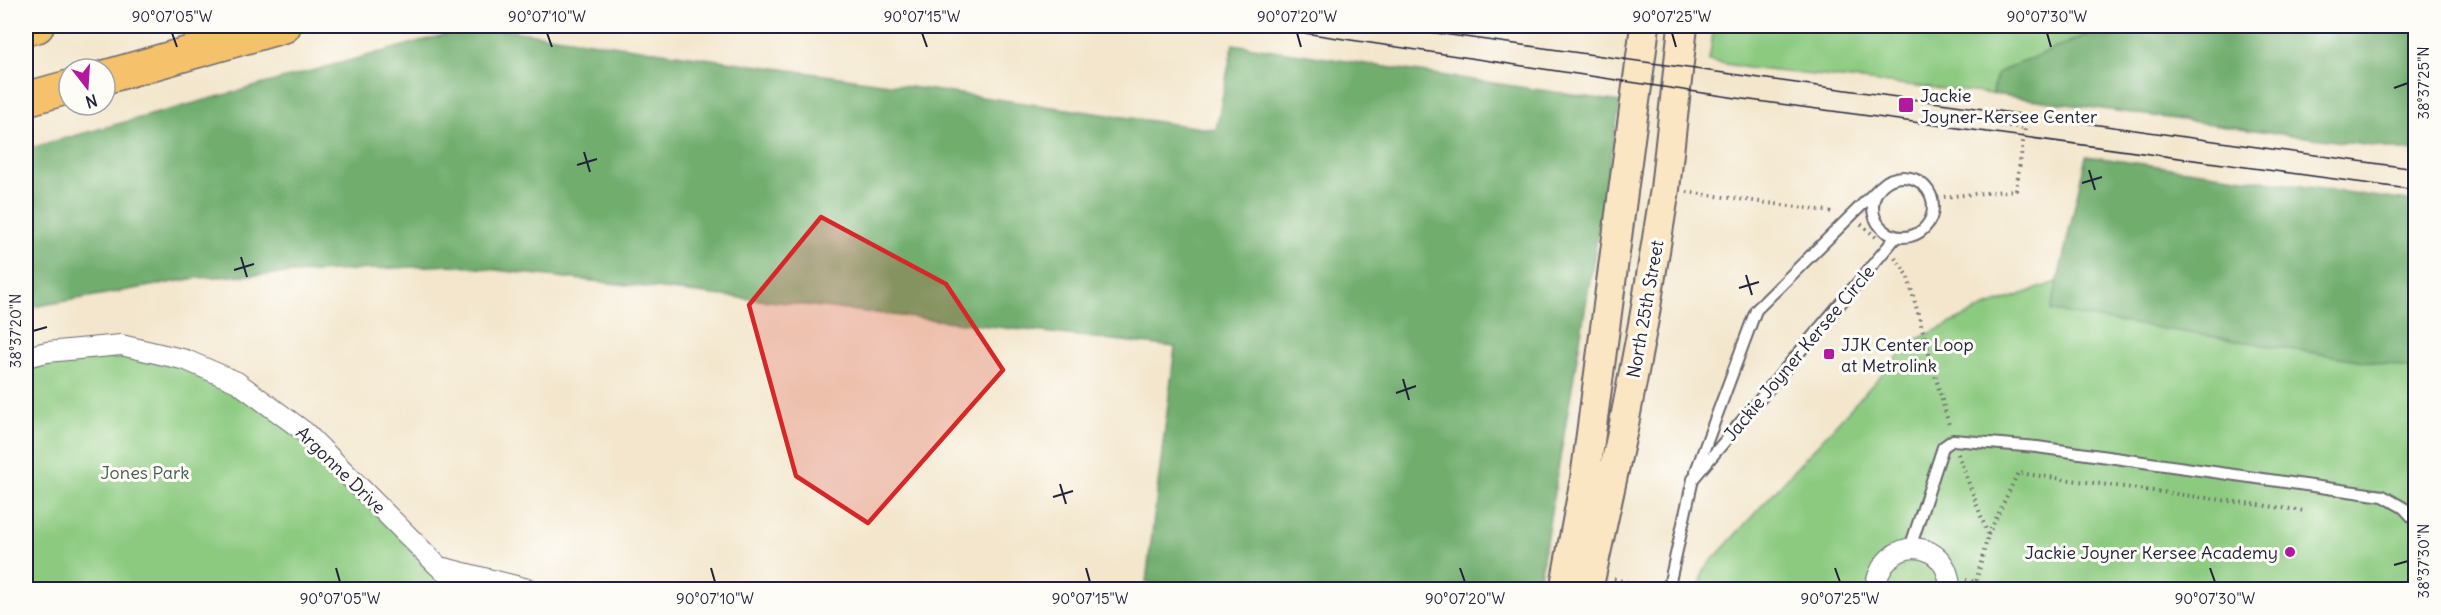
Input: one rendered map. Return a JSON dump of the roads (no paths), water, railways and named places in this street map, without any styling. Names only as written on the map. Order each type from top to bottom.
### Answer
[{"type":"highway","points":[[26,29],[37,26]]},
{"type":"highway","points":[[117,74],[272,29]]},
{"type":"highway","points":[[26,99],[57,90]]},
{"type":"main road","name":"North 25th Street","points":[[1567,590],[1566,580],[1585,479],[1611,294],[1628,144],[1645,26]]},
{"type":"main road","name":"North 25th Street","points":[[1596,583],[1591,583],[1623,429],[1665,189],[1683,26]]},
{"type":"street","name":"Argonne Drive","points":[[26,357],[47,352],[121,345],[186,360],[237,382],[305,432],[439,567],[466,590]]},
{"type":"street","points":[[1875,589],[1881,567],[1891,555],[1910,548],[1923,549],[1934,554],[1945,566],[1950,583]]},
{"type":"street","points":[[439,567],[532,590]]},
{"type":"lane","points":[[1693,479],[1756,310],[1880,187],[1898,177],[1908,177],[1927,188],[1932,198],[1934,212],[1927,227],[1919,234],[1909,237],[1896,237],[1881,228],[1876,223],[1873,213],[1875,196],[1880,187]]},
{"type":"lane","name":"Jackie Joyner Kersee Circle","points":[[1668,590],[1693,479],[1896,237]]},
{"type":"lane","points":[[1910,548],[1943,447],[1953,440],[2037,447],[2383,496],[2404,508],[2415,521]]},
{"type":"tram line","points":[[1258,26],[1743,99],[2416,190]]},
{"type":"tram line","points":[[1386,26],[2416,169]]},
{"type":"place","name":"Jackie Joyner-Kersee Center","points":[[1906,105]]},
{"type":"place","name":"JJK Center Loop at Metrolink","points":[[1829,354]]},
{"type":"place","name":"Jackie Joyner Kersee Academy","points":[[2290,552]]},
{"type":"park label","name":"Jones Park","points":[[145,472]]}]
